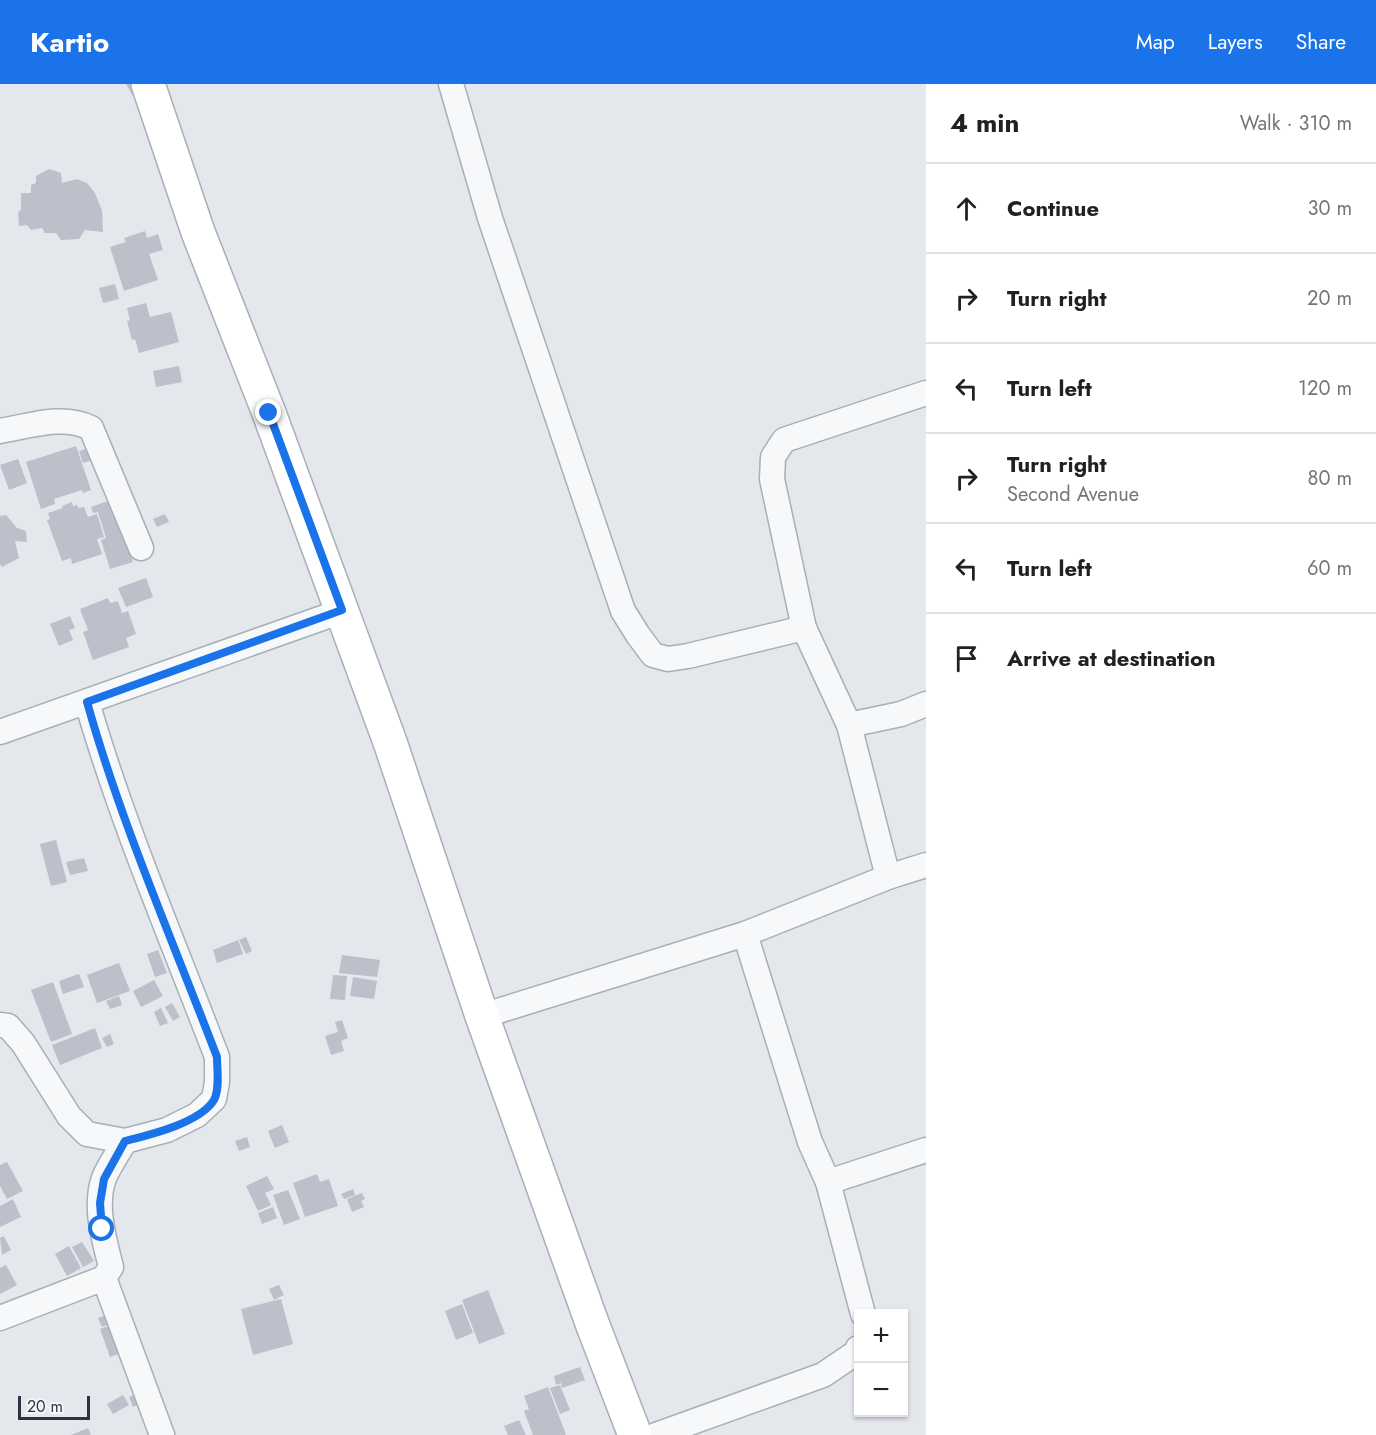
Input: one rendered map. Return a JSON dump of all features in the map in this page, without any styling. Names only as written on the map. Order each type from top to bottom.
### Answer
[{"type":"street","points":[[148,84],[198,232],[269,413],[390,742],[482,1016],[592,1323],[635,1435]]},
{"type":"street","points":[[451,84],[494,229],[623,610],[638,635],[653,655],[668,659],[804,628]]},
{"type":"street","points":[[888,877],[849,725],[804,628],[772,479],[773,457],[784,440],[926,393]]},
{"type":"street","points":[[0,431],[63,420],[91,428],[141,548]]},
{"type":"street","points":[[0,732],[342,610]]},
{"type":"street","points":[[0,1025],[8,1026],[23,1043],[69,1116],[87,1134],[125,1141],[166,1130],[197,1115],[214,1099],[217,1057],[126,825],[87,702]]},
{"type":"street","points":[[849,725],[901,714],[926,704]]},
{"type":"street","points":[[482,1016],[745,934],[888,877],[926,865]]},
{"type":"street","points":[[745,934],[810,1142],[828,1182],[863,1309]]},
{"type":"street","points":[[0,1318],[104,1278],[111,1267],[102,1229],[100,1203],[104,1179],[125,1141]]},
{"type":"street","points":[[828,1182],[926,1150]]},
{"type":"street","points":[[104,1278],[162,1435]]},
{"type":"street","points":[[656,1435],[823,1375],[854,1354]]},
{"type":"building","points":[[126,84],[145,84],[147,88],[133,96]]},
{"type":"building","points":[[49,169],[61,173],[62,183],[77,179],[87,183],[95,193],[102,211],[103,232],[85,230],[79,239],[61,240],[56,233],[45,233],[42,228],[31,230],[27,225],[19,226],[18,212],[21,210],[21,193],[31,193],[31,185],[36,183],[36,176]]},
{"type":"building","points":[[145,231],[147,238],[158,234],[163,250],[149,254],[158,280],[124,291],[110,247],[126,242],[124,238]]},
{"type":"building","points":[[115,284],[119,299],[103,303],[99,288]]},
{"type":"building","points":[[146,303],[150,317],[171,312],[179,342],[139,353],[135,339],[132,340],[127,321],[130,320],[127,308]]},
{"type":"building","points":[[179,366],[182,382],[156,387],[153,371]]},
{"type":"building","points":[[98,445],[102,457],[83,463],[79,451]]},
{"type":"building","points":[[76,446],[91,490],[83,493],[82,490],[54,499],[55,504],[41,509],[26,462]]},
{"type":"building","points":[[18,459],[27,483],[9,490],[0,465]]},
{"type":"building","points":[[108,501],[112,513],[118,511],[133,562],[110,569],[101,540],[106,538],[98,512],[93,513],[91,507]]},
{"type":"building","points":[[72,502],[73,506],[84,507],[88,517],[97,514],[104,537],[97,539],[102,554],[72,564],[71,558],[62,561],[47,520],[50,519],[48,513]]},
{"type":"building","points":[[165,514],[169,522],[157,527],[153,519]]},
{"type":"building","points":[[6,515],[17,528],[26,531],[27,542],[15,541],[19,558],[2,567],[0,564],[0,516]]},
{"type":"building","points":[[146,578],[153,597],[126,607],[118,588]]},
{"type":"building","points":[[108,598],[110,603],[118,601],[122,613],[128,611],[136,634],[126,638],[129,647],[93,660],[83,632],[88,630],[80,609]]},
{"type":"building","points":[[70,616],[75,628],[69,630],[73,640],[59,646],[50,624]]},
{"type":"building","points":[[56,840],[67,882],[51,886],[40,844]]},
{"type":"building","points":[[84,858],[88,871],[70,875],[66,862]]},
{"type":"building","points":[[246,937],[252,951],[246,954],[239,940]]},
{"type":"building","points":[[238,940],[243,954],[217,963],[213,950]]},
{"type":"building","points":[[158,950],[167,973],[155,977],[147,954]]},
{"type":"building","points":[[342,955],[380,960],[377,977],[339,973]]},
{"type":"building","points":[[119,963],[130,991],[97,1003],[87,975]]},
{"type":"building","points":[[79,974],[84,987],[63,994],[59,981]]},
{"type":"building","points":[[333,975],[347,976],[345,1000],[330,999]]},
{"type":"building","points":[[353,977],[377,981],[374,999],[350,996]]},
{"type":"building","points":[[154,980],[163,996],[141,1007],[133,991]]},
{"type":"building","points":[[53,982],[72,1034],[51,1042],[31,990]]},
{"type":"building","points":[[119,996],[122,1005],[110,1009],[106,1001]]},
{"type":"building","points":[[172,1003],[180,1017],[173,1021],[165,1007]]},
{"type":"building","points":[[161,1008],[168,1023],[160,1026],[154,1012]]},
{"type":"building","points":[[342,1020],[348,1038],[341,1041],[344,1051],[331,1055],[325,1036],[338,1032],[335,1022]]},
{"type":"building","points":[[95,1028],[102,1048],[60,1065],[52,1045]]},
{"type":"building","points":[[110,1034],[114,1044],[107,1047],[102,1038]]},
{"type":"building","points":[[282,1125],[289,1142],[275,1148],[268,1131]]},
{"type":"building","points":[[247,1137],[250,1147],[239,1151],[235,1141]]},
{"type":"building","points":[[7,1162],[23,1191],[7,1199],[0,1186],[0,1165]]},
{"type":"building","points":[[317,1174],[320,1182],[329,1179],[338,1206],[305,1217],[293,1183]]},
{"type":"building","points":[[267,1176],[274,1189],[265,1193],[271,1205],[258,1211],[246,1186]]},
{"type":"building","points":[[353,1189],[355,1195],[344,1199],[341,1194]]},
{"type":"building","points":[[288,1190],[300,1219],[284,1225],[273,1195]]},
{"type":"building","points":[[362,1193],[365,1199],[361,1201],[364,1207],[352,1212],[347,1199]]},
{"type":"building","points":[[13,1199],[21,1217],[0,1227],[0,1206]]},
{"type":"building","points":[[273,1207],[277,1218],[262,1224],[258,1213]]},
{"type":"building","points":[[4,1236],[11,1250],[2,1255],[0,1238]]},
{"type":"building","points":[[82,1242],[94,1261],[83,1267],[72,1247]]},
{"type":"building","points":[[69,1246],[81,1268],[67,1276],[55,1254]]},
{"type":"building","points":[[6,1265],[17,1285],[0,1294],[0,1268]]},
{"type":"building","points":[[279,1285],[284,1295],[274,1300],[269,1289]]},
{"type":"building","points":[[488,1290],[505,1334],[479,1344],[462,1300]]},
{"type":"building","points":[[281,1299],[293,1344],[253,1355],[241,1309]]},
{"type":"building","points":[[462,1304],[473,1333],[456,1340],[445,1311]]},
{"type":"building","points":[[112,1313],[116,1322],[102,1327],[98,1318]]},
{"type":"building","points":[[117,1323],[127,1351],[110,1357],[100,1329]]},
{"type":"building","points":[[580,1367],[585,1380],[562,1388],[561,1383],[556,1385],[554,1376]]},
{"type":"building","points":[[560,1385],[570,1410],[560,1414],[550,1388]]},
{"type":"building","points":[[548,1387],[566,1435],[533,1435],[524,1411],[529,1409],[524,1396]]},
{"type":"building","points":[[142,1391],[146,1401],[133,1407],[129,1397]]},
{"type":"building","points":[[123,1395],[129,1405],[113,1414],[107,1404]]},
{"type":"building","points":[[519,1420],[526,1435],[508,1435],[504,1426]]},
{"type":"building","points":[[88,1428],[91,1435],[71,1435]]},
{"type":"route","points":[[102,1229],[100,1203],[104,1179],[125,1141],[166,1130],[197,1115],[214,1099],[217,1057],[126,825],[87,702],[342,610],[269,413]]}]
